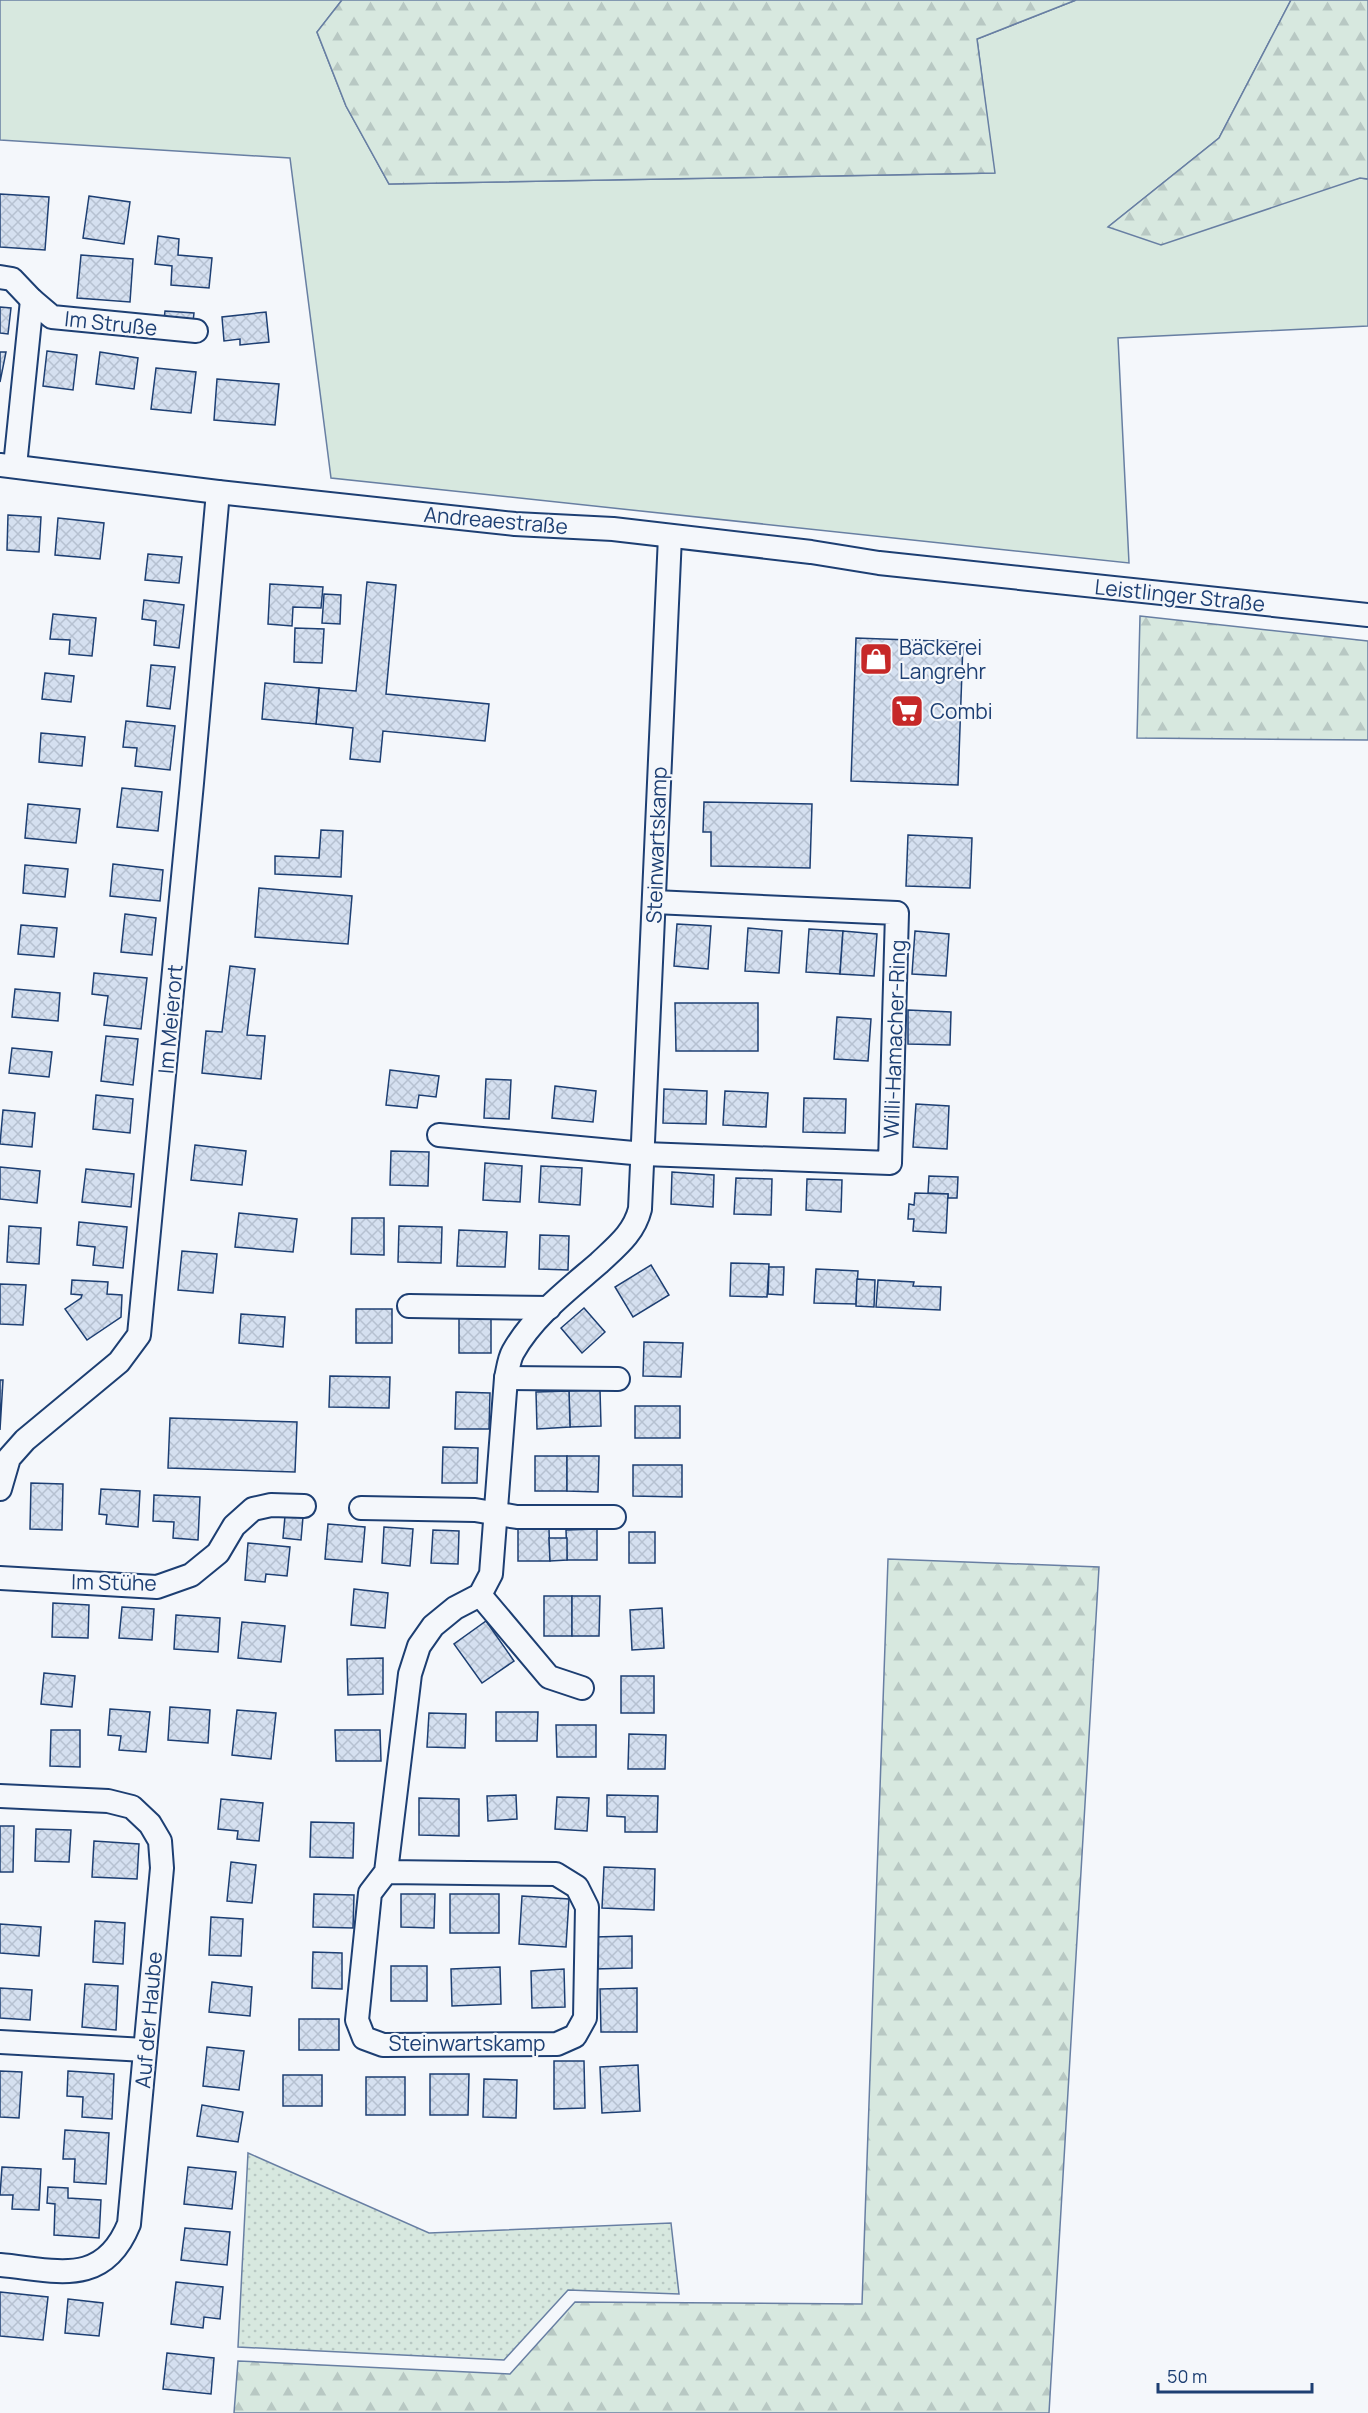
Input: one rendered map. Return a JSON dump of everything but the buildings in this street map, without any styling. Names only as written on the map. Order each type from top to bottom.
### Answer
[{"type":"street","name":"Im Struße","points":[[0,277],[12,279],[32,300],[52,316],[196,331]]},
{"type":"street","points":[[8,466],[32,300]]},
{"type":"street","name":"Andreaestraße","points":[[8,466],[218,492],[515,524],[613,529],[992,575]]},
{"type":"street","name":"Im Meierort","points":[[0,1489],[9,1458],[25,1440],[119,1362],[139,1335],[218,492]]},
{"type":"street","name":"Steinwartskamp","points":[[386,1872],[556,1874],[577,1887],[587,1907],[585,2018],[575,2036],[557,2044],[383,2045],[364,2038],[357,2020],[370,1893],[386,1872],[410,1674],[418,1646],[433,1626],[455,1608],[480,1595],[491,1574],[506,1378],[512,1354],[525,1334],[549,1308],[625,1239],[636,1223],[640,1209],[670,536]]},
{"type":"street","name":"Leistlinger Straße","points":[[992,575],[1368,615]]},
{"type":"street","name":"Willi-Hamacher-Ring","points":[[644,1154],[890,1163],[897,913],[654,902]]},
{"type":"street","points":[[439,1135],[644,1154]]},
{"type":"street","points":[[409,1306],[549,1308]]},
{"type":"street","points":[[506,1378],[618,1379]]},
{"type":"street","name":"Im Stühe","points":[[0,1578],[157,1587],[191,1575],[218,1553],[234,1526],[253,1509],[271,1505],[304,1506]]},
{"type":"street","points":[[362,1508],[475,1510],[517,1517],[614,1517]]},
{"type":"street","points":[[480,1595],[549,1677],[582,1688]]},
{"type":"street","name":"Auf der Haube","points":[[0,1796],[108,1801],[132,1807],[150,1824],[160,1841],[162,1868],[129,2224],[121,2244],[105,2260],[89,2269],[70,2271],[0,2265]]},
{"type":"street","points":[[0,2042],[145,2050]]},
{"type":"green space","points":[[0,0],[342,0],[317,32],[346,106],[389,184],[994,173],[977,39],[1076,0],[1291,0],[1219,138],[1108,227],[1360,178],[1368,179],[1368,326],[1118,338],[1129,563],[331,478],[290,158],[0,140]]},
{"type":"green space","points":[[342,0],[1076,0],[977,39],[995,173],[389,184],[346,106],[317,32]]},
{"type":"green space","points":[[1291,0],[1368,0],[1368,179],[1360,178],[1161,245],[1108,227],[1219,138]]},
{"type":"green space","points":[[1140,616],[1368,641],[1368,740],[1137,738]]},
{"type":"green space","points":[[888,1559],[1099,1567],[1049,2413],[234,2413],[238,2361],[510,2374],[575,2302],[862,2304]]},
{"type":"green space","points":[[248,2153],[429,2233],[671,2223],[679,2294],[568,2290],[504,2360],[238,2347]]},
{"type":"place","name":"Bäckerei Langrehr","points":[[876,659]]},
{"type":"place","name":"Combi","points":[[907,711]]}]
